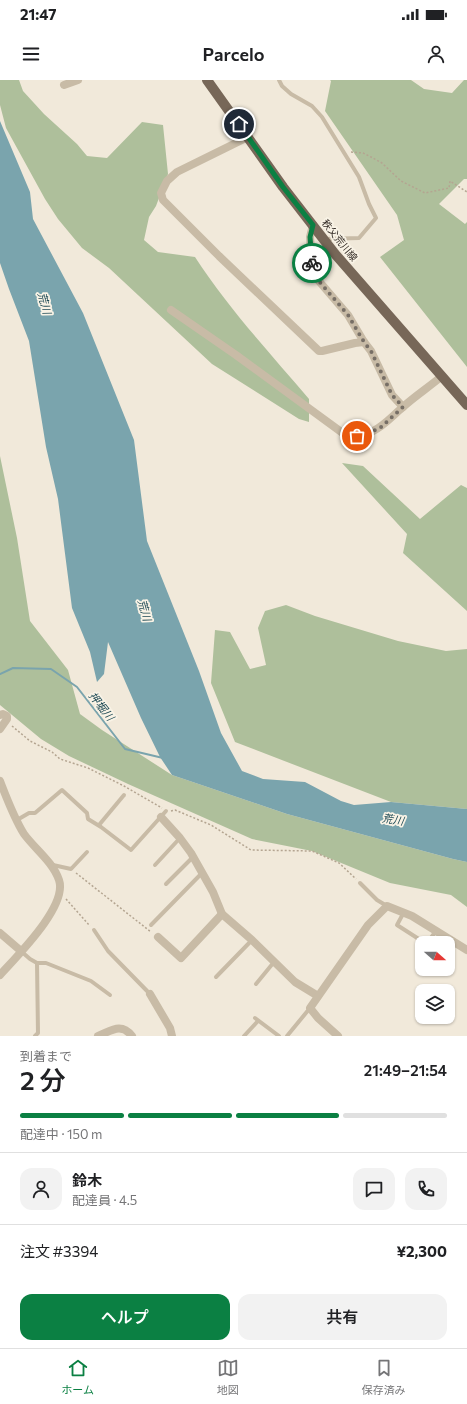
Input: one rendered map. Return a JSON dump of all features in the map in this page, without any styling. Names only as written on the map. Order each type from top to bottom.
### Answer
[{"type":"main road","name":"秩父荒川線","points":[[208,80],[283,187],[335,254],[467,405]]},
{"type":"street","points":[[64,85],[78,80]]},
{"type":"street","points":[[248,137],[177,172],[167,181],[161,193],[163,200],[219,256],[319,351],[322,352],[354,343],[364,342]]},
{"type":"street","points":[[313,225],[310,237],[312,263],[318,280],[348,315],[371,351],[392,395],[403,407]]},
{"type":"street","points":[[171,310],[236,355],[344,434],[357,436],[380,428],[403,407],[442,376]]},
{"type":"street","points":[[0,729],[4,717]]},
{"type":"street","points":[[0,781],[24,834],[51,865],[60,880],[60,894],[54,908],[36,934],[0,974]]},
{"type":"street","points":[[164,814],[193,857],[213,892],[222,914],[252,940],[295,982],[318,996]]},
{"type":"street","points":[[338,1036],[318,1018],[310,1008],[368,925],[387,906],[404,912],[467,950]]},
{"type":"street","points":[[158,937],[181,958],[222,914]]},
{"type":"street","points":[[0,934],[21,951]]},
{"type":"street","points":[[150,994],[170,1028],[172,1036]]},
{"type":"street","points":[[98,1036],[119,1028],[127,1030],[132,1036]]},
{"type":"lane","points":[[280,80],[282,86],[291,94],[312,106],[322,117],[345,152],[359,177],[376,218],[359,238],[324,239]]},
{"type":"lane","points":[[17,820],[29,814],[35,813],[62,790],[87,813],[88,819],[99,825],[131,850],[164,814]]},
{"type":"lane","points":[[99,825],[124,795]]},
{"type":"lane","points":[[155,865],[180,838]]},
{"type":"lane","points":[[51,865],[71,869],[86,852]]},
{"type":"lane","points":[[166,884],[193,857]]},
{"type":"lane","points":[[151,926],[202,873]]},
{"type":"lane","points":[[360,883],[377,900],[387,906]]},
{"type":"lane","points":[[404,912],[397,925],[415,936]]},
{"type":"lane","points":[[94,930],[108,950],[150,994]]},
{"type":"lane","points":[[431,936],[436,930]]},
{"type":"lane","points":[[216,977],[252,940]]},
{"type":"lane","points":[[21,951],[37,963],[46,963],[91,981],[110,995]]},
{"type":"lane","points":[[256,984],[274,962]]},
{"type":"lane","points":[[36,1036],[38,1033],[37,963]]},
{"type":"lane","points":[[287,1036],[310,1008]]},
{"type":"lane","points":[[244,1036],[257,1019],[279,1036]]},
{"type":"path","points":[[345,152],[364,153],[382,163],[401,181],[425,193],[449,188],[450,181],[467,192]]},
{"type":"path","points":[[4,717],[10,725],[30,740],[52,752],[60,759],[88,768],[124,786],[164,814],[175,810],[211,825],[251,850],[312,851],[339,863],[360,883]]},
{"type":"path","points":[[71,869],[158,937]]},
{"type":"path","points":[[60,894],[94,930]]},
{"type":"green space","points":[[0,80],[19,80],[23,91],[44,114],[77,144],[87,156],[107,158],[142,122],[163,125],[168,174],[156,206],[149,217],[144,240],[158,252],[195,257],[235,312],[309,399],[309,422],[299,419],[212,364],[109,268],[82,248],[58,219],[45,199],[6,128],[0,105]]},
{"type":"green space","points":[[330,80],[411,80],[424,89],[452,93],[464,80],[467,80],[467,179],[464,179],[439,204],[465,224],[467,222],[467,367],[380,257],[404,240],[397,215],[325,111]]},
{"type":"green space","points":[[0,456],[17,538],[30,621],[68,670],[80,714],[172,775],[287,814],[467,862],[467,907],[451,895],[390,883],[312,851],[252,839],[69,756],[41,739],[0,705]]},
{"type":"green space","points":[[342,463],[363,466],[420,519],[461,485],[467,488],[467,611],[403,553],[407,534]]},
{"type":"green space","points":[[286,605],[315,616],[398,641],[446,651],[467,649],[467,809],[391,802],[235,742],[211,683],[215,630],[230,632],[250,669],[266,665],[258,628],[265,611]]},
{"type":"water","name":"荒川","points":[[0,121],[30,192],[33,219],[83,313],[134,440],[147,541],[199,671],[221,733],[242,771],[263,779],[305,782],[341,801],[354,805],[391,802],[467,809],[467,862],[287,814],[172,775],[160,757],[141,718],[108,642],[104,674],[97,682],[90,652],[72,608],[58,499],[46,447],[29,341],[0,263]]},
{"type":"waterway","name":"押堀川","points":[[0,674],[13,668],[51,669],[77,687],[125,749],[163,758]]},
{"type":"way so far","points":[[312,263],[318,280],[348,315],[371,351],[392,395],[403,407],[380,428],[357,436]]},
{"type":"route","points":[[239,124],[283,187],[313,225],[310,237],[312,263]]}]
